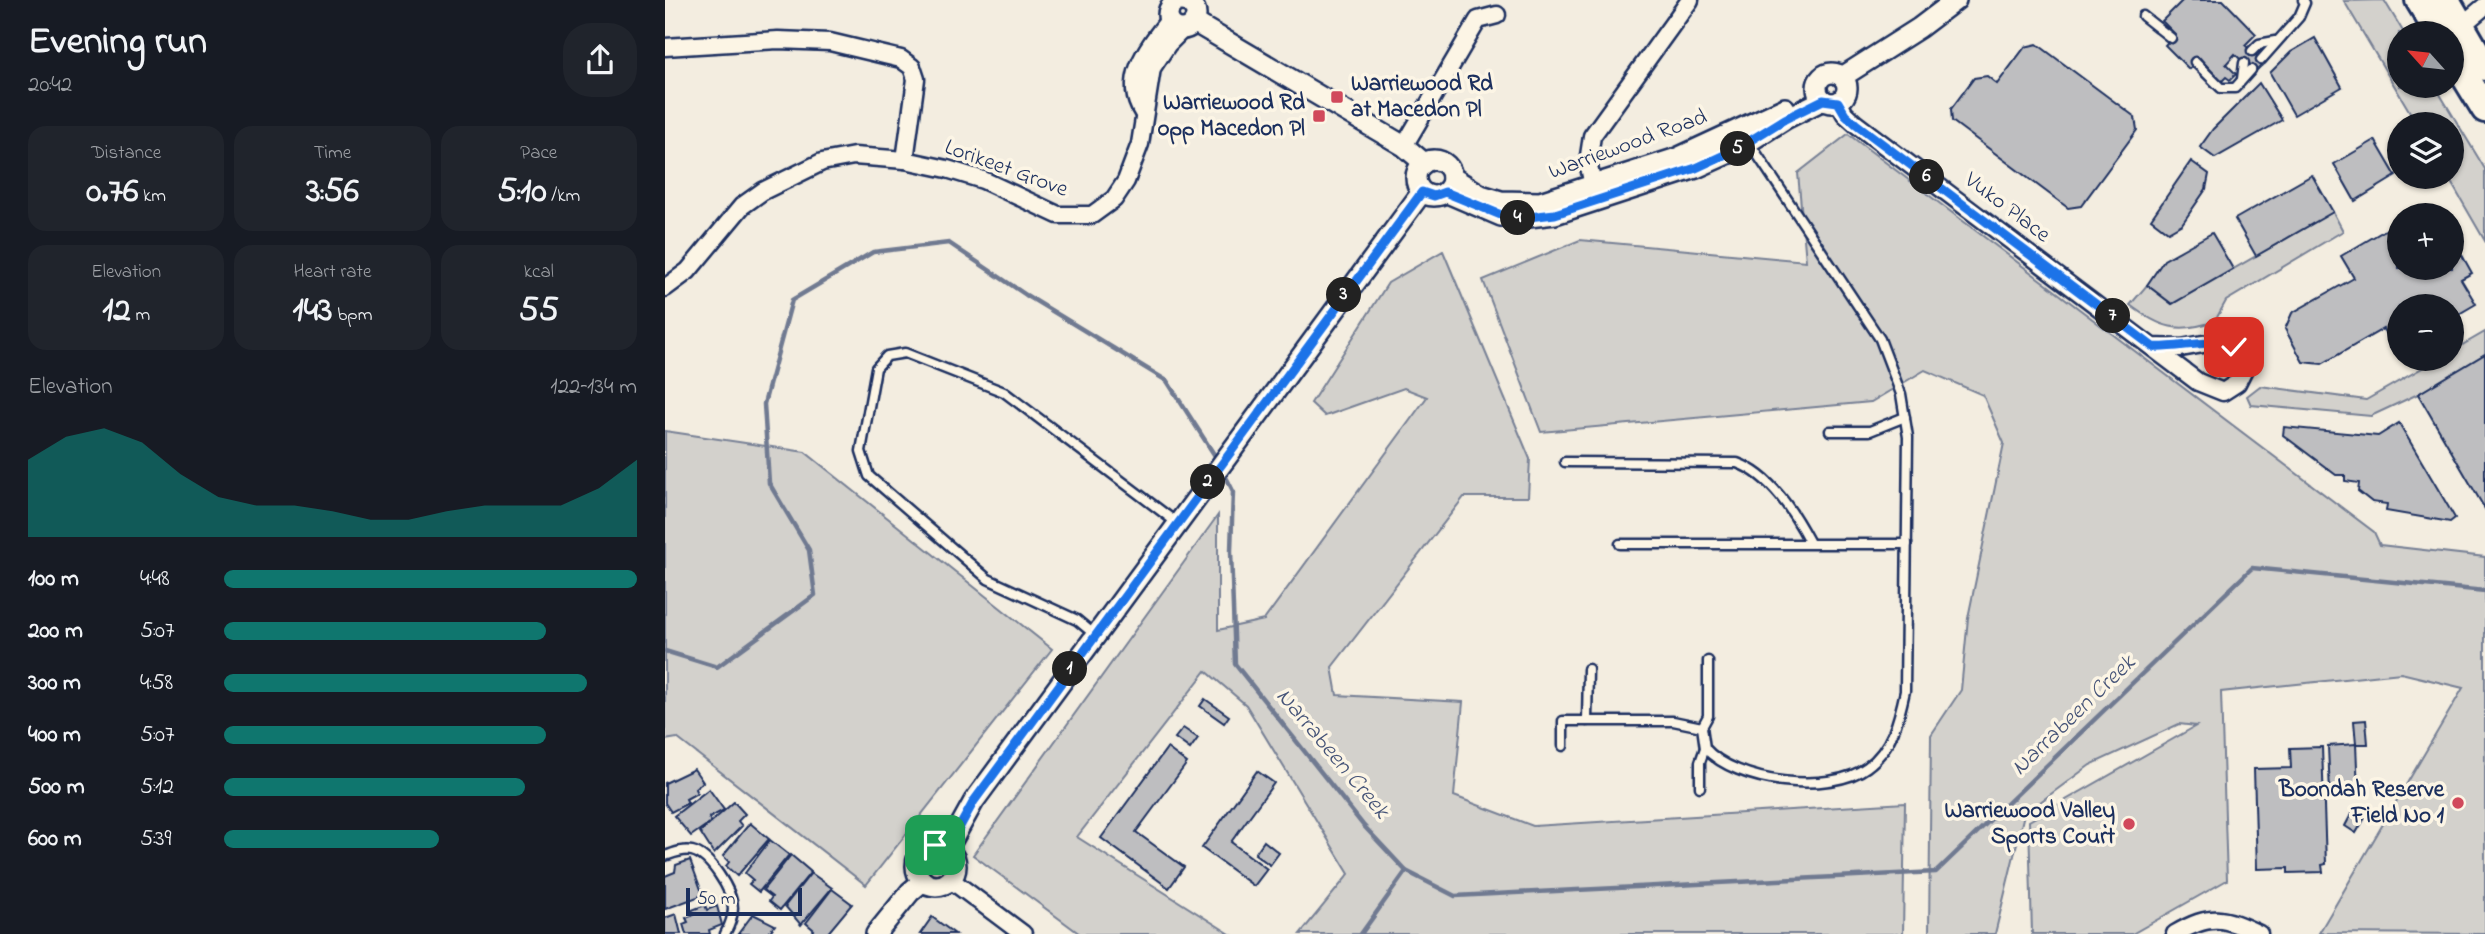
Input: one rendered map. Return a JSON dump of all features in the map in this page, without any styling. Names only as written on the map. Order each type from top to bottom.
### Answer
[{"type":"highway","points":[[2419,0],[2441,21]]},
{"type":"highway","points":[[2446,0],[2449,21]]},
{"type":"highway","points":[[2464,45],[2485,67]]},
{"type":"highway","points":[[2464,75],[2485,109]]},
{"type":"street","points":[[1595,193],[1588,162],[1592,136],[1690,0]]},
{"type":"street","points":[[1826,98],[1817,85],[1824,75],[1830,73],[1842,77],[1919,29],[1957,0]]},
{"type":"street","points":[[2463,21],[2485,6]]},
{"type":"street","points":[[1179,12],[1403,146],[1424,163],[1439,161],[1448,167],[1449,185],[1434,196],[1422,192],[1416,177],[1424,163]]},
{"type":"street","name":"Lorikeet Grove","points":[[665,288],[688,271],[742,206],[795,173],[822,162],[855,156],[905,160],[983,180],[1058,215],[1083,217],[1103,209],[1120,191],[1140,144],[1143,113],[1136,102],[1135,75],[1144,53],[1179,12]]},
{"type":"street","points":[[1403,146],[1478,20],[1497,15]]},
{"type":"street","points":[[665,47],[778,40],[817,41],[901,59],[912,67],[916,79],[905,160]]},
{"type":"street","name":"Warriewood Road","points":[[1595,193],[1826,98]]},
{"type":"street","name":"Warriewood Road","points":[[1449,185],[1510,203],[1540,202],[1595,193],[1696,168],[1749,142],[1785,119],[1826,98]]},
{"type":"street","name":"Vuko Place","points":[[1826,98],[1856,124],[2153,347],[2168,362],[2215,391],[2232,388],[2244,369],[2239,353],[2220,341],[2181,348],[2153,347]]},
{"type":"street","points":[[948,848],[974,801],[1422,192]]},
{"type":"street","points":[[935,845],[948,848],[957,867],[951,880],[940,886],[923,881],[916,870],[922,850],[935,845]]},
{"type":"street","points":[[951,880],[1023,934]]},
{"type":"street","points":[[876,934],[910,892],[923,881]]},
{"type":"street","points":[[2175,934],[2195,922],[2219,918],[2259,934]]},
{"type":"lane","points":[[2261,60],[2299,17],[2305,4],[2303,0]]},
{"type":"lane","points":[[2143,16],[2171,38]]},
{"type":"lane","points":[[2252,51],[2259,44],[2275,41]]},
{"type":"lane","points":[[2195,62],[2221,88],[2235,88],[2251,70]]},
{"type":"lane","points":[[2242,79],[2244,63]]},
{"type":"lane","points":[[1705,748],[1729,768],[1780,782],[1851,776],[1868,767],[1888,744],[1899,720],[1905,691],[1908,437],[1901,394],[1880,339],[1749,142]]},
{"type":"lane","points":[[1095,635],[1077,620],[988,579],[869,476],[861,451],[876,368],[887,356],[905,353],[1004,392],[1177,523]]},
{"type":"lane","points":[[1830,431],[1870,431],[1905,417]]},
{"type":"lane","points":[[1565,462],[1737,463],[1762,475],[1801,525],[1810,543]]},
{"type":"lane","points":[[1620,544],[1907,544]]},
{"type":"lane","points":[[1700,787],[1700,762],[1705,748],[1702,727],[1708,716],[1708,661]]},
{"type":"lane","points":[[1587,721],[1588,669]]},
{"type":"lane","points":[[1563,746],[1563,722],[1673,720],[1702,727]]},
{"type":"lane","points":[[665,856],[683,850],[695,852],[709,863],[731,894],[732,920],[725,934]]},
{"type":"shaded area","points":[[2384,0],[2397,21],[2387,21],[2387,73],[2344,1]]},
{"type":"shaded area","points":[[2402,98],[2442,98],[2451,112],[2410,112]]},
{"type":"shaded area","points":[[1848,134],[2374,532],[2380,545],[2485,557],[2485,934],[2319,933],[2463,688],[2401,673],[2221,692],[2227,880],[2132,934],[2032,934],[2029,821],[2196,726],[2179,724],[2090,765],[2024,814],[1995,934],[1929,934],[1931,735],[1961,690],[1968,618],[2004,443],[1983,395],[1925,370],[1871,402],[1541,432],[1483,280],[1580,240],[1806,261],[1798,173]]},
{"type":"shaded area","points":[[2464,134],[2485,169],[2485,241],[2455,189],[2464,189]]},
{"type":"shaded area","points":[[2333,212],[2343,231],[2226,301],[2215,321],[2180,328],[2161,324],[2130,305],[2147,285],[2172,304]]},
{"type":"shaded area","points":[[1443,251],[1530,459],[1528,497],[1464,497],[1332,667],[1337,695],[1463,702],[1454,796],[1533,826],[1905,803],[1903,934],[1300,934],[1349,874],[1246,705],[1206,671],[1077,837],[1230,934],[1080,934],[973,855],[1218,515],[1218,630],[1264,620],[1427,397],[1404,388],[1325,416],[1311,403],[1388,283]]},
{"type":"shaded area","points":[[2485,332],[2485,354],[2464,367],[2464,344]]},
{"type":"shaded area","points":[[2417,371],[2457,371],[2418,394],[2371,416],[2251,405],[2247,396],[2260,386],[2366,400]]},
{"type":"shaded area","points":[[665,431],[805,452],[1052,649],[866,885],[677,738],[665,740]]},
{"type":"building","points":[[2183,0],[2223,0],[2256,34],[2245,45],[2264,63],[2254,73],[2235,54],[2226,64],[2236,74],[2230,80],[2226,77],[2221,82],[2200,58],[2189,69],[2165,45],[2175,34],[2162,21]]},
{"type":"building","points":[[2315,38],[2342,87],[2294,115],[2270,73],[2291,52]]},
{"type":"building","points":[[2037,44],[2135,117],[2137,130],[2081,206],[2068,208],[1952,121],[1951,109],[1974,78],[1987,76],[1997,84],[2025,47]]},
{"type":"building","points":[[2259,83],[2282,120],[2215,158],[2200,147],[2213,129]]},
{"type":"building","points":[[2375,140],[2387,161],[2387,181],[2355,201],[2334,164]]},
{"type":"building","points":[[2191,161],[2209,174],[2206,189],[2182,224],[2168,232],[2151,219]]},
{"type":"building","points":[[2312,175],[2333,212],[2256,256],[2235,219]]},
{"type":"building","points":[[2387,229],[2387,280],[2462,280],[2476,304],[2464,311],[2464,294],[2387,294],[2387,336],[2383,329],[2322,364],[2303,362],[2285,329],[2292,313],[2354,278],[2341,256]]},
{"type":"building","points":[[2212,233],[2233,269],[2172,304],[2147,285],[2164,260]]},
{"type":"building","points":[[2464,259],[2472,273],[2464,277]]},
{"type":"building","points":[[2485,354],[2485,509],[2418,394],[2457,371],[2464,371],[2464,367]]},
{"type":"building","points":[[2399,423],[2455,518],[2450,522],[2386,511],[2387,504],[2372,502],[2358,491],[2359,483],[2345,481],[2345,475],[2336,475],[2283,435],[2284,427],[2378,436]]},
{"type":"building","points":[[1205,699],[1229,716],[1224,723],[1200,706]]},
{"type":"building","points":[[2366,720],[2368,744],[2356,744],[2354,721]]},
{"type":"building","points":[[1183,728],[1198,738],[1190,749],[1175,738]]},
{"type":"building","points":[[2356,744],[2358,792],[2330,793],[2328,746]]},
{"type":"building","points":[[2322,747],[2326,864],[2322,865],[2323,872],[2288,873],[2288,868],[2257,869],[2254,769],[2291,768],[2290,748]]},
{"type":"building","points":[[1167,748],[1187,763],[1136,832],[1184,867],[1169,888],[1101,838]]},
{"type":"building","points":[[694,769],[703,782],[695,789],[697,793],[686,799],[688,803],[671,812],[665,803],[665,783]]},
{"type":"building","points":[[1257,771],[1274,783],[1231,842],[1267,869],[1254,886],[1202,848]]},
{"type":"building","points":[[709,789],[724,810],[709,818],[711,822],[691,836],[674,816]]},
{"type":"building","points":[[734,802],[745,814],[738,821],[742,826],[714,854],[700,832]]},
{"type":"building","points":[[2354,809],[2366,816],[2356,833],[2345,826]]},
{"type":"building","points":[[750,823],[769,839],[737,876],[726,866],[729,862],[723,856]]},
{"type":"building","points":[[770,840],[789,855],[759,892],[749,884],[753,880],[745,873]]},
{"type":"building","points":[[1264,841],[1279,853],[1270,865],[1255,854]]},
{"type":"building","points":[[791,855],[811,872],[780,910],[769,901],[772,897],[763,890]]},
{"type":"building","points":[[690,860],[703,895],[665,909],[665,876],[675,872],[676,865]]},
{"type":"building","points":[[811,873],[832,888],[801,925],[785,906]]},
{"type":"building","points":[[832,889],[852,904],[827,934],[811,934],[814,930],[806,923]]},
{"type":"building","points":[[705,905],[707,910],[717,906],[722,925],[709,930],[710,934],[686,934],[683,924],[688,922],[686,918],[694,915],[692,910]]},
{"type":"building","points":[[676,914],[681,934],[665,934],[665,918]]},
{"type":"building","points":[[753,914],[775,925],[768,934],[738,934]]},
{"type":"building","points":[[932,917],[955,934],[920,934]]},
{"type":"waterway","name":"Narrabeen Creek","points":[[665,651],[717,667],[815,595],[809,550],[769,483],[764,404],[792,300],[873,252],[949,243],[1026,295],[1167,381],[1217,459]]},
{"type":"waterway","name":"Narrabeen Creek","points":[[1224,473],[1233,491],[1231,551],[1235,664],[1363,825],[1406,871],[1455,896],[1936,872],[2252,568],[2485,591]]},
{"type":"waterway","points":[[1361,934],[1406,871]]},
{"type":"place","name":"Warriewood Rd at Macedon Pl","points":[[1337,97]]},
{"type":"place","name":"Warriewood Rd opp Macedon Pl","points":[[1319,116]]},
{"type":"place","name":"Boondah Reserve Field No 1","points":[[2458,803]]},
{"type":"place","name":"Warriewood Valley Sports Court","points":[[2129,824]]},
{"type":"route","points":[[935,845],[948,848],[957,826],[974,801],[1422,192],[1434,196],[1445,192],[1501,215],[1520,218],[1555,214],[1696,168],[1735,150],[1785,119],[1823,100],[1838,102],[1845,114],[1856,124],[2153,347],[2172,349],[2220,341],[2234,347]]}]
